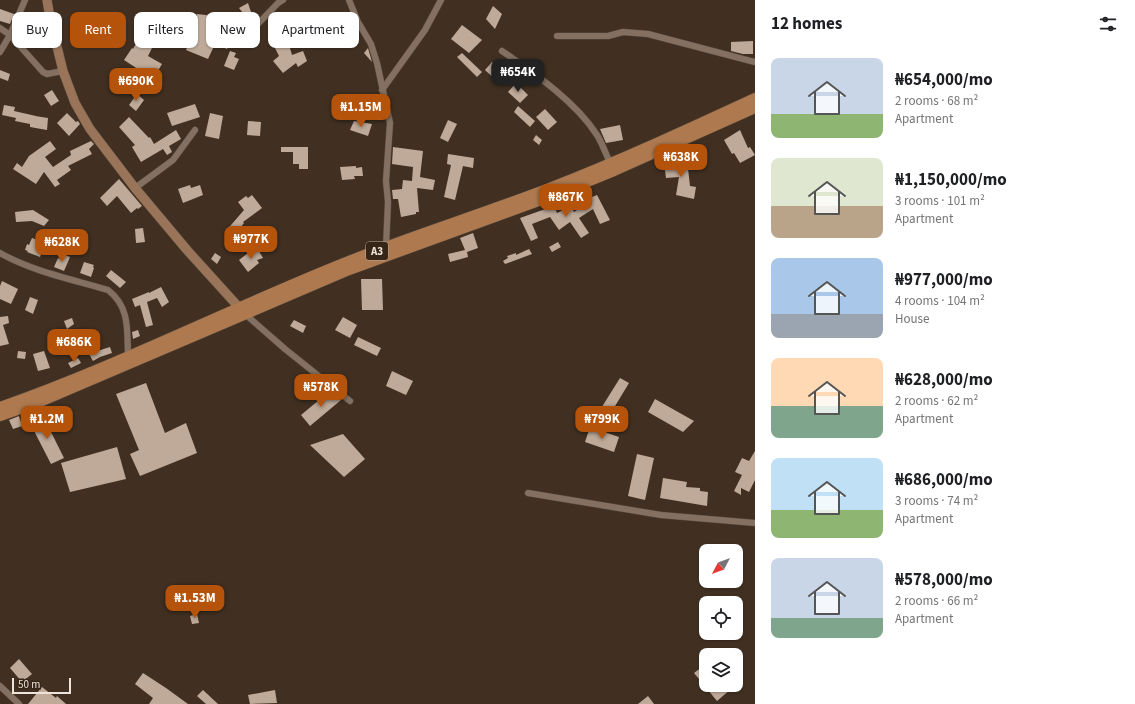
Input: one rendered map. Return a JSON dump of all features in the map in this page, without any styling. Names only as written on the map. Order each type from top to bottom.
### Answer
[{"type":"main road","name":"A3","points":[[0,416],[46,399],[242,311],[339,265],[386,247],[554,191],[610,163],[755,98]]},
{"type":"main road","name":"A3","points":[[0,407],[37,394],[128,355],[679,142],[755,108]]},
{"type":"street","points":[[1,48],[10,35],[25,0]]},
{"type":"street","points":[[47,0],[63,71],[75,103],[90,129],[135,188],[187,250],[242,311],[285,349],[350,401]]},
{"type":"street","points":[[260,22],[278,3],[283,0]]},
{"type":"street","points":[[349,0],[358,22],[371,44],[377,63],[390,123],[386,182],[388,202],[386,247]]},
{"type":"street","points":[[382,90],[425,30],[441,0]]},
{"type":"street","points":[[0,28],[10,35],[43,72],[47,74],[63,71]]},
{"type":"street","points":[[557,36],[608,36],[623,32],[648,34],[755,62]]},
{"type":"street","points":[[502,50],[550,85],[572,106],[597,135],[610,163]]},
{"type":"street","points":[[135,188],[173,160],[195,130]]},
{"type":"street","points":[[0,253],[15,261],[51,275],[102,288],[111,293],[124,309],[127,326],[128,355]]},
{"type":"street","points":[[528,493],[661,515],[755,523]]},
{"type":"street","points":[[0,686],[19,704]]},
{"type":"building","points":[[248,3],[251,12],[242,12],[239,8]]},
{"type":"building","points":[[493,6],[502,14],[495,29],[486,19]]},
{"type":"building","points":[[0,9],[12,13],[10,24],[0,21]]},
{"type":"building","points":[[198,14],[206,15],[206,48],[213,48],[208,59],[186,50],[187,48],[198,48]]},
{"type":"building","points":[[462,25],[482,40],[469,53],[451,39]]},
{"type":"building","points":[[753,41],[753,54],[743,54],[731,51],[731,42]]},
{"type":"building","points":[[134,47],[152,48],[148,56],[162,64],[153,79],[124,60],[132,48],[133,49]]},
{"type":"building","points":[[275,48],[290,48],[292,55],[303,51],[307,61],[298,67],[296,63],[283,73],[273,61],[279,56]]},
{"type":"building","points":[[368,48],[372,62],[364,53]]},
{"type":"building","points":[[230,51],[236,53],[234,57],[239,59],[234,70],[224,66]]},
{"type":"building","points":[[462,53],[482,72],[477,77],[457,57]]},
{"type":"building","points":[[492,62],[505,74],[498,82],[485,70]]},
{"type":"building","points":[[0,70],[10,74],[8,81],[0,78]]},
{"type":"building","points":[[516,83],[528,95],[520,103],[508,92]]},
{"type":"building","points":[[52,90],[59,101],[51,106],[44,95]]},
{"type":"building","points":[[137,94],[144,100],[136,111],[129,105]]},
{"type":"building","points":[[195,104],[200,117],[172,126],[167,113]]},
{"type":"building","points":[[4,105],[15,107],[14,111],[48,118],[47,130],[30,127],[30,124],[15,121],[16,118],[2,115]]},
{"type":"building","points":[[340,106],[348,114],[342,120],[336,112]]},
{"type":"building","points":[[518,106],[535,121],[530,127],[514,112]]},
{"type":"building","points":[[545,109],[557,122],[548,130],[536,117]]},
{"type":"building","points":[[67,113],[80,124],[69,136],[57,123]]},
{"type":"building","points":[[210,113],[223,116],[219,139],[205,136]]},
{"type":"building","points":[[129,117],[149,138],[150,137],[154,144],[176,130],[181,139],[169,146],[172,152],[167,155],[163,149],[141,162],[132,147],[135,145],[119,127]]},
{"type":"building","points":[[448,120],[457,124],[448,142],[440,138]]},
{"type":"building","points":[[248,121],[261,122],[260,136],[247,135]]},
{"type":"building","points":[[354,121],[372,124],[368,136],[350,130]]},
{"type":"building","points":[[620,125],[623,140],[606,143],[600,129]]},
{"type":"building","points":[[740,130],[748,148],[750,147],[755,155],[740,163],[734,153],[732,154],[724,140]]},
{"type":"building","points":[[536,135],[542,140],[539,145],[533,140]]},
{"type":"building","points":[[50,141],[56,149],[45,157],[53,167],[71,155],[70,151],[91,141],[94,144],[89,149],[92,154],[68,166],[71,170],[57,180],[60,184],[55,187],[44,172],[36,184],[13,169],[17,163],[22,167],[29,156]]},
{"type":"building","points":[[281,147],[308,147],[308,169],[299,169],[299,164],[293,164],[293,152],[281,152]]},
{"type":"building","points":[[393,147],[423,151],[420,177],[435,180],[433,190],[417,188],[419,212],[416,212],[416,214],[401,217],[398,199],[393,199],[392,190],[402,189],[403,180],[412,181],[413,167],[392,164]]},
{"type":"building","points":[[448,154],[474,158],[473,168],[463,166],[455,200],[444,197],[451,165],[447,164]]},
{"type":"building","points":[[687,160],[690,186],[696,187],[694,199],[676,195],[679,177],[666,178],[664,163]]},
{"type":"building","points":[[356,166],[356,168],[362,167],[363,176],[354,176],[355,179],[342,180],[340,167]]},
{"type":"building","points":[[119,179],[142,206],[131,213],[117,196],[107,206],[100,198]]},
{"type":"building","points":[[190,185],[191,188],[200,185],[203,195],[183,203],[178,189]]},
{"type":"building","points":[[252,195],[262,208],[243,222],[244,223],[232,238],[225,232],[244,210],[238,202],[246,196],[248,198]]},
{"type":"building","points":[[597,195],[610,220],[600,224],[593,209],[579,218],[589,233],[581,238],[570,222],[559,230],[550,217],[532,224],[538,238],[531,241],[520,218],[554,206],[557,213],[571,206],[574,212],[589,202],[587,199]]},
{"type":"building","points":[[33,210],[49,220],[44,226],[32,221],[16,222],[15,212]]},
{"type":"building","points":[[143,228],[145,242],[136,243],[135,229]]},
{"type":"building","points":[[473,233],[478,248],[467,252],[468,257],[450,262],[448,254],[465,250],[460,238]]},
{"type":"building","points":[[32,238],[38,240],[37,243],[42,244],[41,248],[43,249],[40,257],[25,250],[27,244],[29,245]]},
{"type":"building","points":[[558,242],[561,247],[552,252],[549,247]]},
{"type":"building","points":[[529,249],[532,254],[505,264],[503,261],[508,258],[507,256],[516,253],[516,255]]},
{"type":"building","points":[[252,250],[259,251],[263,258],[257,260],[259,263],[248,272],[239,260]]},
{"type":"building","points":[[215,253],[221,257],[217,264],[211,259]]},
{"type":"building","points":[[62,254],[70,257],[64,271],[54,267],[58,258],[60,259]]},
{"type":"building","points":[[84,262],[94,265],[91,277],[80,273]]},
{"type":"building","points":[[111,270],[126,282],[120,288],[106,276]]},
{"type":"building","points":[[361,279],[382,279],[383,310],[362,310]]},
{"type":"building","points":[[2,281],[18,289],[11,304],[0,299],[0,286]]},
{"type":"building","points":[[161,287],[169,302],[162,307],[157,298],[147,302],[153,325],[146,327],[140,305],[135,307],[132,299]]},
{"type":"building","points":[[30,297],[38,300],[33,314],[25,310]]},
{"type":"building","points":[[8,316],[9,323],[3,325],[9,344],[0,346],[0,317]]},
{"type":"building","points":[[343,317],[357,325],[350,338],[335,330]]},
{"type":"building","points":[[72,318],[74,324],[67,329],[64,321]]},
{"type":"building","points":[[294,320],[306,326],[303,333],[290,326]]},
{"type":"building","points":[[138,330],[140,336],[133,339],[132,332]]},
{"type":"building","points":[[57,335],[61,341],[53,345],[50,340]]},
{"type":"building","points":[[358,337],[381,348],[377,356],[354,345]]},
{"type":"building","points":[[110,347],[112,353],[93,361],[89,354],[94,351]]},
{"type":"building","points":[[18,351],[26,352],[25,359],[17,358]]},
{"type":"building","points":[[44,351],[50,368],[38,371],[33,354]]},
{"type":"building","points":[[78,358],[81,363],[71,368],[68,363]]},
{"type":"building","points":[[392,371],[413,381],[406,395],[386,386]]},
{"type":"building","points":[[620,378],[629,383],[609,416],[600,410]]},
{"type":"building","points":[[146,383],[165,433],[186,423],[197,453],[140,476],[130,454],[139,450],[116,394]]},
{"type":"building","points":[[330,391],[341,400],[310,426],[301,415]]},
{"type":"building","points":[[655,399],[694,421],[683,432],[648,412]]},
{"type":"building","points":[[19,416],[22,426],[13,429],[9,420]]},
{"type":"building","points":[[43,416],[64,458],[51,464],[30,423]]},
{"type":"building","points":[[590,427],[619,437],[614,452],[585,442]]},
{"type":"building","points":[[343,434],[365,459],[344,477],[310,445]]},
{"type":"building","points":[[117,447],[126,479],[70,492],[61,463]]},
{"type":"building","points":[[755,451],[755,480],[749,492],[741,488],[741,495],[734,491],[742,475],[735,472],[742,458],[749,461]]},
{"type":"building","points":[[637,454],[654,458],[645,500],[628,496]]},
{"type":"building","points":[[663,478],[687,482],[686,487],[700,488],[700,491],[708,492],[707,506],[660,498]]},
{"type":"building","points":[[197,614],[199,623],[192,624],[190,616]]},
{"type":"building","points":[[19,659],[32,674],[22,682],[10,668]]},
{"type":"building","points":[[699,669],[699,679],[694,673]]},
{"type":"building","points":[[143,673],[188,704],[149,704],[153,698],[135,684]]},
{"type":"building","points":[[42,687],[56,698],[57,696],[66,704],[28,704]]},
{"type":"building","points":[[203,690],[218,704],[206,704],[197,696]]},
{"type":"building","points":[[275,690],[277,703],[250,704],[248,695]]},
{"type":"building","points":[[710,692],[728,692],[717,701]]},
{"type":"building","points":[[648,696],[654,704],[638,704]]}]
